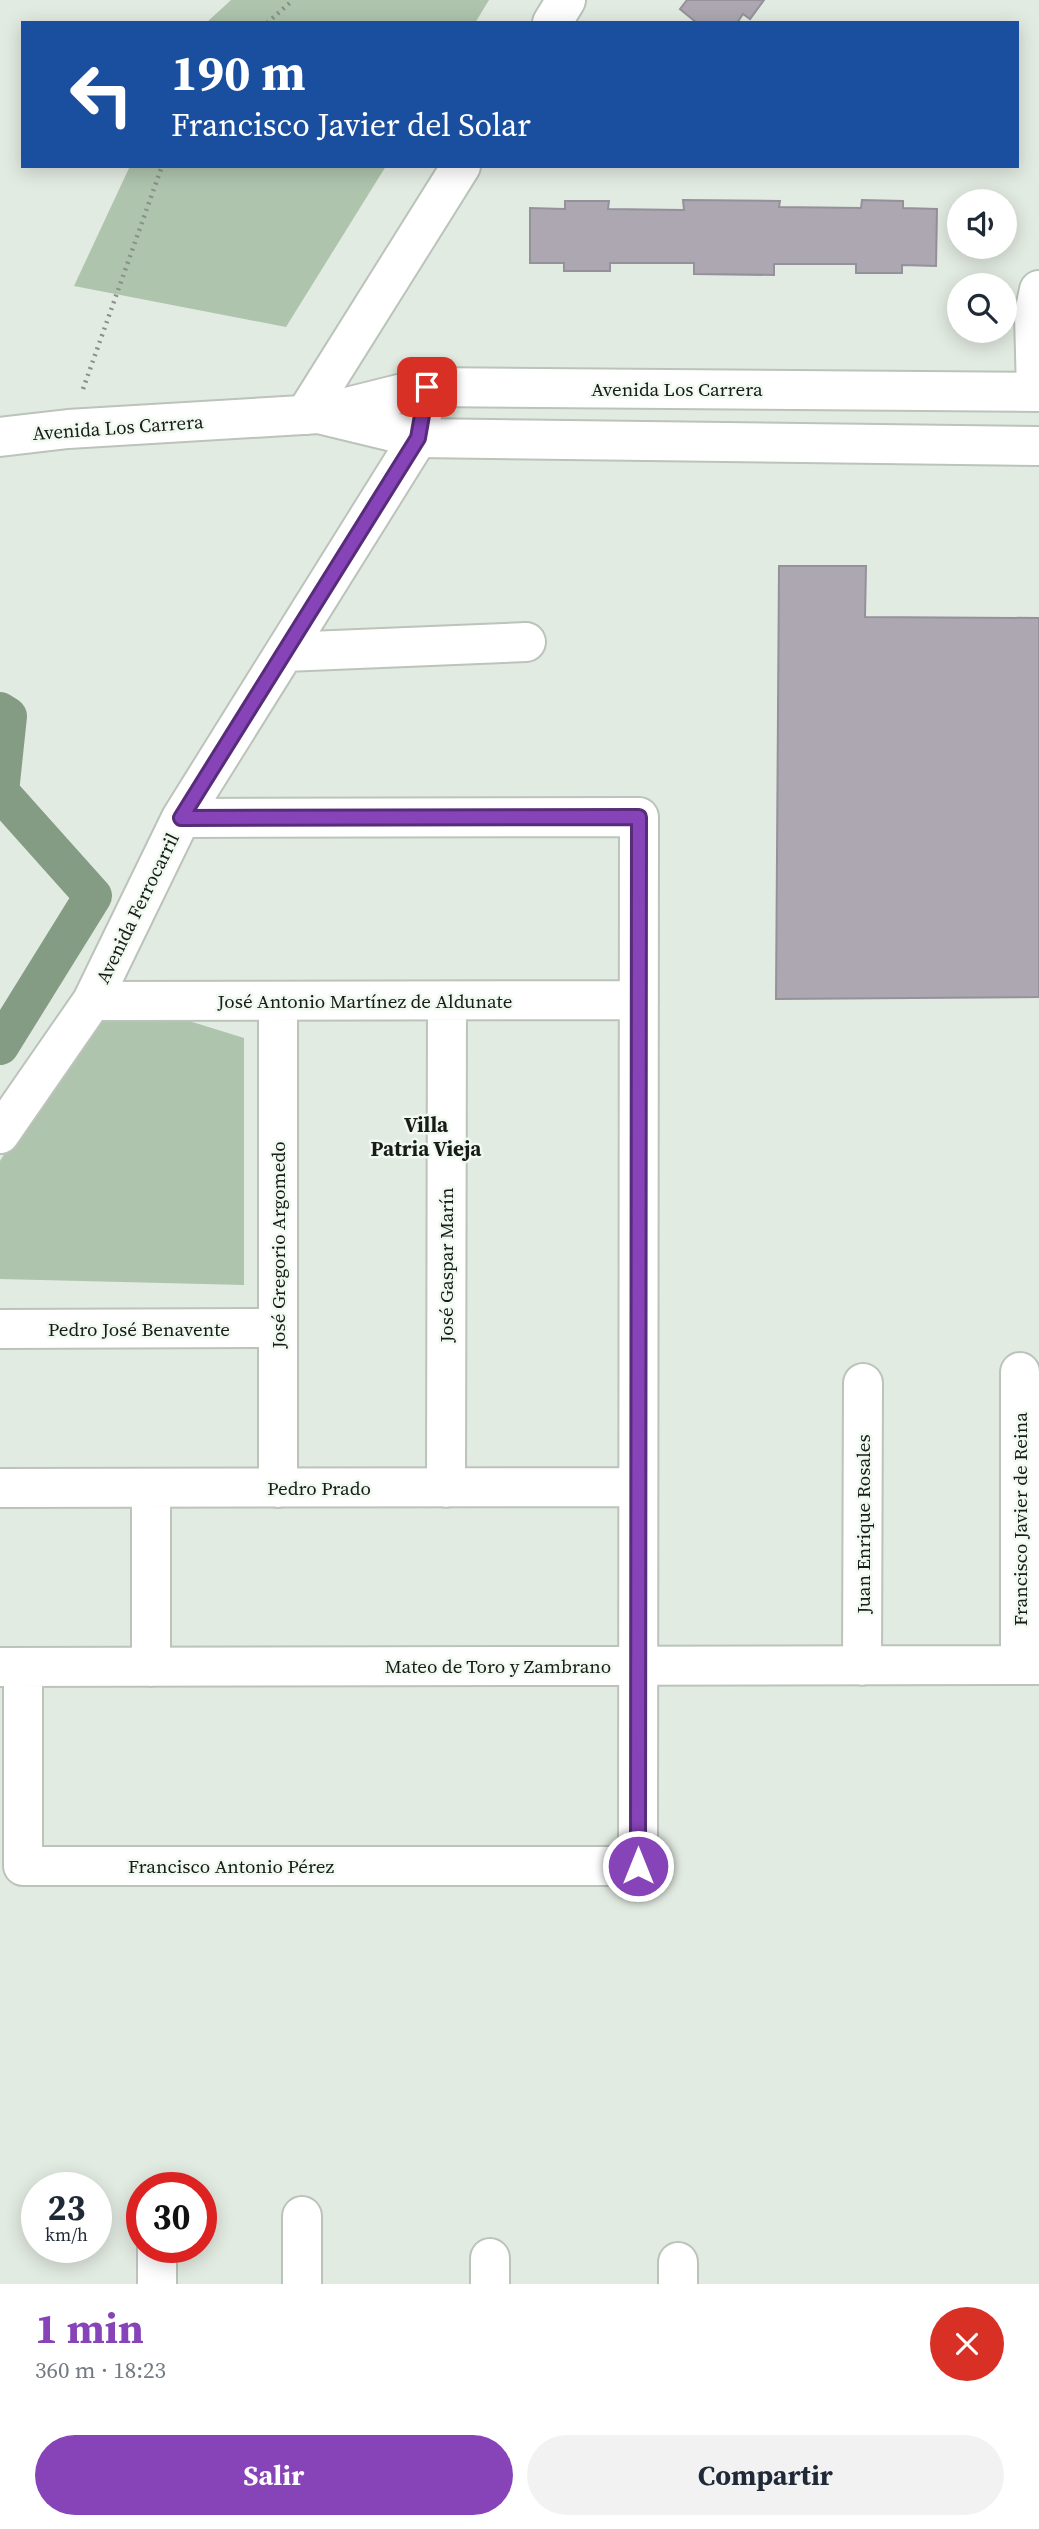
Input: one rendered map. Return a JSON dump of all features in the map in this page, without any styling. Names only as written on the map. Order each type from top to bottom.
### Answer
[{"type":"street","points":[[553,21],[566,0]]},
{"type":"street","points":[[312,414],[460,168]]},
{"type":"street","points":[[1038,392],[1034,314],[1039,290]]},
{"type":"street","name":"Avenida Los Carrera","points":[[0,437],[68,429],[312,414],[427,387],[1038,392]]},
{"type":"street","name":"Avenida Ferrocarril","points":[[0,1133],[92,1001],[181,818],[418,438],[427,387]]},
{"type":"street","points":[[753,442],[754,389]]},
{"type":"street","name":"Avenida Los Carrera","points":[[312,414],[418,438],[1039,446]]},
{"type":"street","points":[[285,652],[526,642]]},
{"type":"street","points":[[181,818],[639,817],[638,1666]]},
{"type":"street","name":"José Antonio Martínez de Aldunate","points":[[92,1001],[639,1000]]},
{"type":"street","name":"José Gaspar Marín","points":[[446,1488],[447,1001]]},
{"type":"street","name":"José Gregorio Argomedo","points":[[278,1002],[278,1488]]},
{"type":"street","name":"Pedro José Benavente","points":[[0,1329],[278,1328]]},
{"type":"street","name":"Francisco Javier de Reina","points":[[1020,1372],[1029,1665]]},
{"type":"street","name":"Juan Enrique Rosales","points":[[863,1383],[863,1666]]},
{"type":"street","name":"Pedro Prado","points":[[0,1488],[638,1487]]},
{"type":"street","points":[[151,1488],[151,1667]]},
{"type":"street","name":"Mateo de Toro y Zambrano","points":[[12,1667],[1029,1665]]},
{"type":"street","name":"Francisco Antonio Pérez","points":[[12,1667],[23,1866],[638,1866],[638,1666]]},
{"type":"street","points":[[302,2216],[302,2284]]},
{"type":"street","points":[[157,2263],[157,2284]]},
{"type":"path","points":[[269,21],[293,0]]},
{"type":"path","points":[[68,429],[161,168]]},
{"type":"green space","points":[[231,0],[489,0],[476,21],[208,21]]},
{"type":"green space","points":[[129,168],[385,168],[286,327],[74,286]]},
{"type":"green space","points":[[102,994],[244,1038],[244,1285],[0,1279],[0,1161]]},
{"type":"building","points":[[687,0],[764,0],[750,19],[743,14],[738,21],[695,21],[680,9]]},
{"type":"building","points":[[683,200],[780,201],[779,207],[861,208],[862,200],[903,201],[903,208],[937,209],[936,266],[902,265],[902,273],[856,273],[856,264],[774,264],[774,275],[694,274],[694,263],[610,263],[610,271],[564,271],[564,263],[530,263],[530,208],[565,209],[565,201],[609,201],[608,209],[684,210]]},
{"type":"building","points":[[779,566],[866,566],[865,617],[1039,618],[1039,997],[776,999]]},
{"type":"waterway","points":[[0,711],[8,716],[0,792],[93,896],[0,1046]]},
{"type":"district","name":"Villa Patria Vieja","points":[[426,1136]]},
{"type":"route","points":[[427,387],[418,438],[181,818],[639,817],[638,1866]]}]
